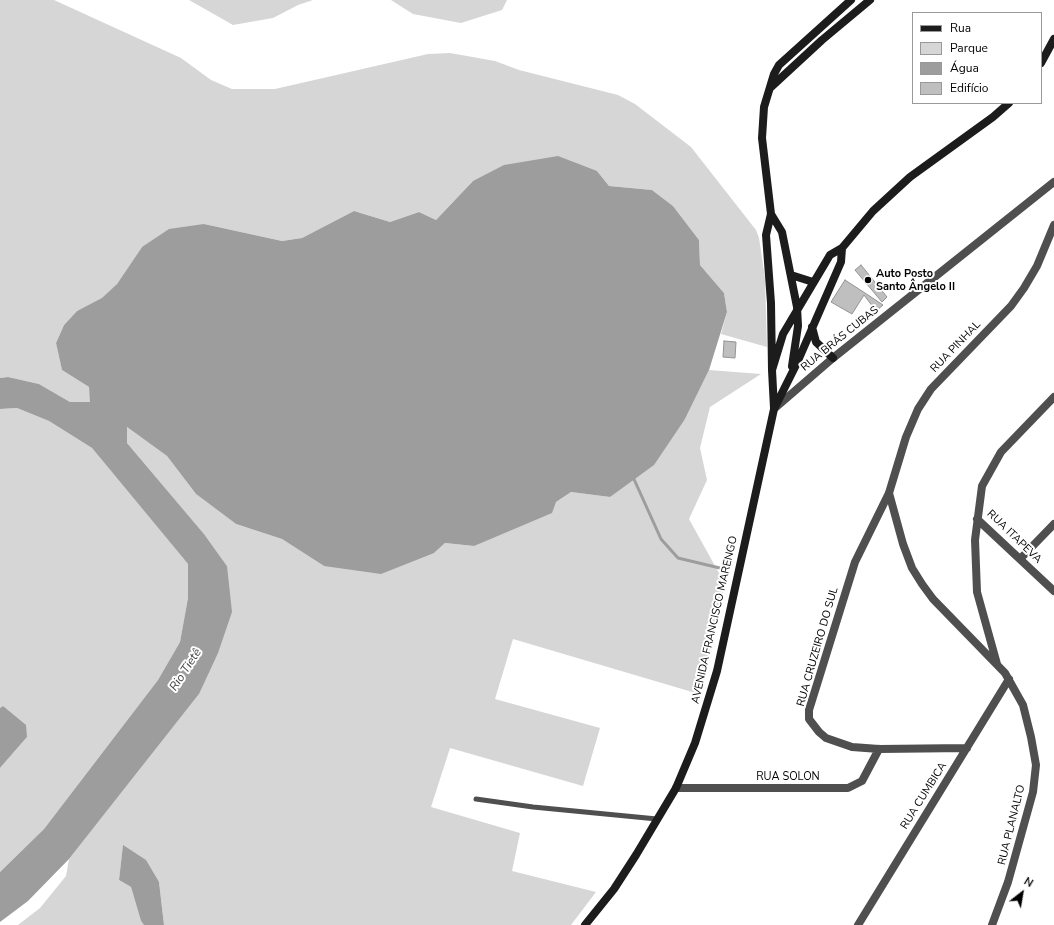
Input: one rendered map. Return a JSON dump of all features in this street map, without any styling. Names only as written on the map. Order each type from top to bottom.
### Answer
[{"type":"main road","points":[[772,370],[771,310],[766,235],[770,214],[762,138],[763,120],[769,89],[779,65],[851,0]]},
{"type":"main road","points":[[769,89],[822,40],[867,3],[874,0]]},
{"type":"main road","points":[[1042,61],[1054,39]]},
{"type":"main road","name":"AVENIDA FRANCISCO MARENGO","points":[[774,409],[772,370],[783,334],[797,307],[830,255],[842,248],[873,211],[910,177],[993,117],[1008,104]]},
{"type":"main road","points":[[770,214],[782,232],[797,307],[797,342],[789,378]]},
{"type":"main road","name":"AVENIDA FRANCISCO MARENGO","points":[[585,925],[614,889],[676,788],[695,743],[717,671],[774,409],[841,262],[842,248]]},
{"type":"main road","points":[[791,275],[813,282]]},
{"type":"main road","points":[[812,327],[816,342],[833,358]]},
{"type":"street","name":"RUA BRÁS CUBAS","points":[[774,409],[833,358],[1054,182]]},
{"type":"street","name":"RUA PINHAL","points":[[889,494],[906,437],[918,409],[931,389],[1011,306],[1037,266],[1054,225]]},
{"type":"street","name":"RUA ITAPEVA","points":[[1054,397],[1001,452],[992,464],[982,486],[977,519],[1054,591]]},
{"type":"street","points":[[889,494],[903,544],[912,568],[933,599],[997,667]]},
{"type":"street","name":"RUA CRUZEIRO DO SUL","points":[[889,494],[855,562],[818,676],[809,710],[809,719],[812,726],[826,738],[852,747],[879,749],[967,748]]},
{"type":"street","name":"RUA PLANALTO","points":[[977,519],[975,540],[977,592],[997,667],[1009,679],[1023,705],[1031,736],[1036,765],[1033,792],[1021,838],[1008,882],[992,925]]},
{"type":"street","points":[[1020,558],[1054,524]]},
{"type":"street","name":"RUA CUMBICA","points":[[858,925],[1009,679]]},
{"type":"street","name":"RUA SOLON","points":[[676,788],[848,788],[862,781],[879,749]]},
{"type":"lane","points":[[476,799],[533,807],[657,819]]},
{"type":"green space","points":[[0,0],[54,0],[181,58],[211,80],[232,89],[275,89],[428,54],[450,53],[495,61],[519,70],[618,95],[635,104],[691,147],[756,230],[759,238],[765,278],[767,347],[721,334],[727,312],[724,293],[700,265],[699,240],[673,206],[652,190],[609,186],[597,171],[473,181],[436,220],[419,212],[390,222],[354,211],[302,238],[282,241],[204,224],[142,247],[117,284],[102,299],[77,311],[64,325],[56,343],[62,370],[89,387],[91,402],[70,402],[39,384],[8,377],[0,378]]},
{"type":"green space","points":[[189,0],[313,0],[298,5],[273,18],[233,25]]},
{"type":"green space","points":[[391,0],[507,0],[502,10],[461,23],[413,14]]},
{"type":"green space","points":[[709,370],[761,374],[710,407],[700,448],[707,480],[689,519],[725,584],[699,694],[513,639],[495,699],[600,728],[583,786],[450,748],[431,807],[520,833],[512,871],[596,892],[571,925],[164,925],[159,882],[123,846],[119,880],[131,887],[141,921],[144,925],[18,925],[40,908],[66,876],[69,859],[199,694],[227,566],[204,534],[127,443],[127,427],[167,456],[196,494],[236,524],[282,539],[324,566],[434,553],[445,543],[474,546],[556,502],[571,492],[610,497],[685,419]]},
{"type":"green space","points":[[17,408],[49,421],[92,448],[188,564],[188,598],[180,642],[158,680],[44,829],[0,872],[0,768],[27,737],[3,706],[0,708],[0,409]]},
{"type":"water","name":"Rio Tietê","points":[[558,156],[597,171],[609,186],[652,190],[673,206],[699,240],[700,265],[724,293],[727,312],[709,370],[685,419],[654,465],[610,497],[571,492],[556,502],[552,513],[474,546],[445,543],[434,553],[381,574],[324,566],[282,539],[236,524],[196,494],[167,456],[127,427],[127,443],[204,534],[227,566],[232,612],[218,653],[199,694],[69,859],[28,901],[0,922],[0,872],[44,829],[158,680],[180,642],[188,598],[188,564],[92,448],[49,421],[17,408],[0,409],[0,378],[8,377],[39,384],[70,402],[90,402],[89,387],[62,370],[56,343],[64,325],[77,311],[102,298],[117,284],[142,247],[169,229],[204,224],[282,241],[302,238],[354,211],[390,222],[419,212],[436,220],[473,181],[504,165]]},
{"type":"water","points":[[3,706],[26,725],[27,737],[0,768],[0,708]]},
{"type":"water","points":[[123,845],[146,860],[159,882],[164,925],[144,925],[141,921],[131,887],[119,880]]},
{"type":"building","name":"Auto Posto Santo Ângelo II","points":[[861,265],[887,297],[882,302],[855,270]]},
{"type":"building","name":"Auto Posto Santo Ângelo II","points":[[845,280],[883,305],[876,311],[864,295],[852,314],[831,302]]},
{"type":"building","points":[[724,341],[736,342],[735,358],[723,357]]},
{"type":"waterway","points":[[633,477],[661,539],[678,558],[724,569]]},
{"type":"place","name":"Auto Posto Santo Ângelo II","points":[[868,280]]}]
